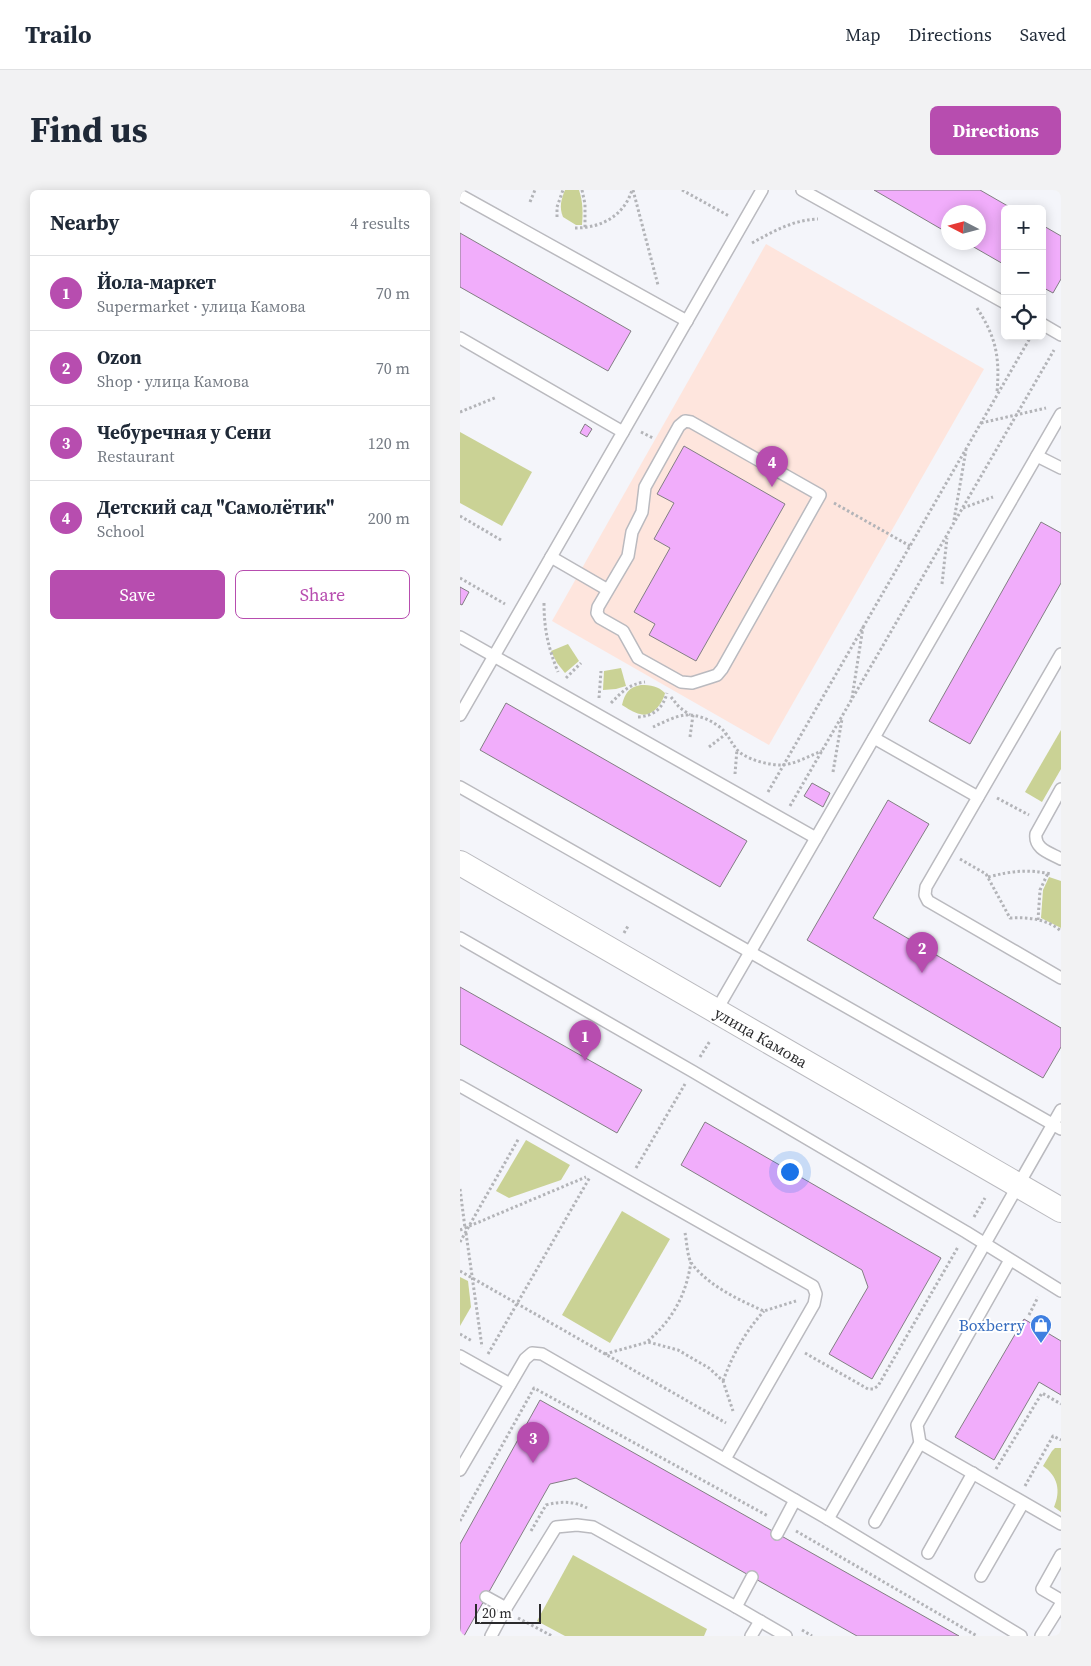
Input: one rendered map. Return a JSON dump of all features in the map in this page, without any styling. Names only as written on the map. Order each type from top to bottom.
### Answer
[{"type":"street","name":"улица Камова","points":[[460,863],[1061,1210]]},
{"type":"lane","points":[[460,715],[762,190]]},
{"type":"lane","points":[[802,190],[1001,301]]},
{"type":"lane","points":[[460,195],[687,321]]},
{"type":"lane","points":[[1046,328],[1059,340]]},
{"type":"lane","points":[[460,338],[623,432]]},
{"type":"lane","points":[[716,1011],[1061,414]]},
{"type":"lane","points":[[685,421],[692,422],[820,495],[717,675],[686,683],[681,682],[638,658],[623,631],[600,618],[597,613],[608,590],[628,556],[632,532],[642,512],[646,483],[679,426],[685,421]]},
{"type":"lane","points":[[1037,456],[1061,468]]},
{"type":"lane","points":[[551,557],[608,590]]},
{"type":"lane","points":[[460,637],[816,838]]},
{"type":"lane","points":[[1061,654],[926,887],[924,895],[928,902],[1061,978]]},
{"type":"lane","points":[[874,738],[980,793]]},
{"type":"lane","points":[[460,787],[1057,1127]]},
{"type":"lane","points":[[1061,789],[1042,822],[1035,841],[1038,846],[1061,859]]},
{"type":"lane","points":[[460,938],[692,1071],[966,1232],[1061,1291]]},
{"type":"lane","points":[[460,1086],[813,1286],[816,1294],[814,1304],[724,1459]]},
{"type":"lane","points":[[828,1519],[1018,1185],[1057,1127],[1061,1110]]},
{"type":"lane","points":[[875,1522],[920,1443],[917,1425],[1010,1260]]},
{"type":"lane","points":[[460,1470],[524,1359],[532,1353],[542,1354],[828,1519],[1021,1636]]},
{"type":"lane","points":[[460,1356],[510,1384]]},
{"type":"lane","points":[[920,1443],[1061,1524]]},
{"type":"lane","points":[[928,1553],[973,1474]]},
{"type":"lane","points":[[780,1528],[795,1500]]},
{"type":"lane","points":[[981,1576],[1023,1503]]},
{"type":"lane","points":[[491,1636],[506,1608],[556,1528],[577,1525],[593,1527],[786,1636]]},
{"type":"lane","points":[[1061,1555],[1042,1589],[1061,1600]]},
{"type":"lane","points":[[736,1607],[752,1577]]},
{"type":"lane","points":[[486,1597],[506,1608]]},
{"type":"lane","points":[[1041,1636],[1061,1604]]},
{"type":"lane","points":[[752,1636],[760,1621]]},
{"type":"path","points":[[530,202],[535,190]]},
{"type":"path","points":[[557,217],[557,207],[563,190]]},
{"type":"path","points":[[582,190],[585,204],[585,228]]},
{"type":"path","points":[[575,228],[595,226],[612,218],[625,205],[633,190]]},
{"type":"path","points":[[633,190],[663,308]]},
{"type":"path","points":[[682,190],[743,224]]},
{"type":"path","points":[[749,245],[783,226],[808,220],[825,219]]},
{"type":"path","points":[[977,307],[989,327],[996,348],[999,372],[997,395]]},
{"type":"path","points":[[766,795],[1029,340]]},
{"type":"path","points":[[789,808],[1059,340]]},
{"type":"path","points":[[460,412],[497,397]]},
{"type":"path","points":[[981,423],[1052,406]]},
{"type":"path","points":[[954,523],[966,448]]},
{"type":"path","points":[[963,508],[1018,488]]},
{"type":"path","points":[[820,495],[910,546]]},
{"type":"path","points":[[460,516],[501,540]]},
{"type":"path","points":[[942,590],[947,535]]},
{"type":"path","points":[[460,578],[519,612]]},
{"type":"path","points":[[544,600],[544,626],[547,644],[559,675]]},
{"type":"path","points":[[851,701],[864,626]]},
{"type":"path","points":[[565,679],[581,663]]},
{"type":"path","points":[[599,698],[601,671]]},
{"type":"path","points":[[610,705],[624,689],[636,683],[649,682]]},
{"type":"path","points":[[663,689],[679,707],[692,715]]},
{"type":"path","points":[[633,718],[651,715],[661,708],[668,693]]},
{"type":"path","points":[[650,728],[684,715],[692,715],[710,720],[723,730],[742,754],[764,764],[783,765],[822,751]]},
{"type":"path","points":[[690,737],[692,715]]},
{"type":"path","points":[[841,794],[830,787],[842,716]]},
{"type":"path","points":[[709,747],[726,734]]},
{"type":"path","points":[[735,777],[737,748]]},
{"type":"path","points":[[980,793],[1042,822]]},
{"type":"path","points":[[947,851],[986,874],[1010,918],[1023,917],[1038,920],[1061,931]]},
{"type":"path","points":[[988,877],[1013,871],[1033,870],[1058,876]]},
{"type":"path","points":[[1038,920],[1040,890],[1048,873]]},
{"type":"path","points":[[628,1182],[710,1041]]},
{"type":"path","points":[[460,1242],[528,1124]]},
{"type":"path","points":[[481,1368],[597,1164]]},
{"type":"path","points":[[460,1230],[467,1229],[591,1176]]},
{"type":"path","points":[[460,1189],[482,1347]]},
{"type":"path","points":[[790,1344],[868,1389],[878,1386],[985,1198]]},
{"type":"path","points":[[648,1342],[669,1320],[677,1308],[686,1286],[691,1262],[680,1211]]},
{"type":"path","points":[[691,1262],[708,1279],[728,1293],[764,1311]]},
{"type":"path","points":[[460,1271],[740,1432]]},
{"type":"path","points":[[723,1381],[730,1361],[740,1342],[764,1311],[816,1294]]},
{"type":"path","points":[[1028,1314],[1040,1294]]},
{"type":"path","points":[[605,1354],[648,1342],[678,1350],[693,1357],[723,1381],[740,1432]]},
{"type":"path","points":[[460,1521],[534,1388],[780,1528],[977,1636]]},
{"type":"path","points":[[995,1470],[1042,1393],[1061,1404]]},
{"type":"path","points":[[1017,1482],[1025,1486],[1053,1436],[1061,1440]]},
{"type":"path","points":[[988,1465],[1003,1474]]},
{"type":"path","points":[[506,1608],[514,1616],[552,1636]]},
{"type":"shaded area","points":[[766,244],[984,369],[769,745],[552,621]]},
{"type":"green space","points":[[565,190],[579,190],[582,225],[576,225],[563,217],[561,204]]},
{"type":"green space","points":[[460,432],[532,472],[502,526],[460,503]]},
{"type":"green space","points":[[568,644],[579,661],[565,673],[551,651]]},
{"type":"green space","points":[[621,668],[626,686],[603,690],[604,671]]},
{"type":"green space","points":[[641,685],[654,686],[665,693],[656,709],[644,715],[635,713],[622,705],[628,691],[633,687]]},
{"type":"green space","points":[[1061,730],[1061,769],[1042,802],[1025,792]]},
{"type":"green space","points":[[1049,877],[1061,881],[1061,928],[1041,918],[1043,890]]},
{"type":"green space","points":[[526,1140],[570,1165],[561,1180],[509,1198],[496,1191]]},
{"type":"green space","points":[[622,1211],[670,1239],[610,1343],[562,1315]]},
{"type":"green space","points":[[460,1277],[468,1281],[471,1307],[460,1326]]},
{"type":"green space","points":[[1055,1448],[1061,1448],[1061,1512],[1054,1507],[1058,1490],[1057,1484],[1052,1474],[1043,1466]]},
{"type":"green space","points":[[573,1555],[707,1629],[704,1636],[565,1636],[537,1621]]},
{"type":"building","points":[[874,190],[980,190],[1006,205],[1001,205],[1001,263],[979,250],[986,250],[986,205],[941,205],[941,229]]},
{"type":"building","points":[[1046,227],[1061,236],[1061,279],[1053,293],[1046,289]]},
{"type":"building","points":[[460,233],[631,331],[608,371],[460,287]]},
{"type":"building","points":[[585,424],[592,429],[587,437],[580,433]]},
{"type":"building","points":[[684,446],[785,504],[696,661],[649,635],[655,624],[634,612],[670,548],[654,539],[674,503],[657,494]]},
{"type":"building","points":[[1041,522],[1061,533],[1061,583],[970,744],[929,721]]},
{"type":"building","points":[[460,587],[469,592],[462,605],[460,604]]},
{"type":"building","points":[[506,703],[747,841],[720,887],[480,750]]},
{"type":"building","points":[[812,783],[830,793],[823,807],[804,796]]},
{"type":"building","points":[[888,800],[929,824],[873,918],[1061,1028],[1061,1047],[1043,1078],[807,940]]},
{"type":"building","points":[[460,987],[642,1090],[617,1133],[460,1044]]},
{"type":"building","points":[[705,1122],[941,1258],[872,1379],[829,1354],[868,1287],[862,1270],[681,1165]]},
{"type":"building","points":[[1024,1319],[1061,1341],[1061,1395],[1039,1382],[994,1460],[955,1437]]},
{"type":"building","points":[[540,1400],[959,1636],[857,1636],[576,1478],[550,1484],[464,1636],[460,1636],[460,1544]]},
{"type":"place","name":"Детский сад \"Самолётик\"","points":[[772,487]]},
{"type":"place","name":"Ozon","points":[[922,973]]},
{"type":"place","name":"Йола-маркет","points":[[585,1061]]},
{"type":"place","name":"Boxberry","points":[[1041,1344]]},
{"type":"place","name":"Чебуречная у Сени","points":[[533,1463]]}]
